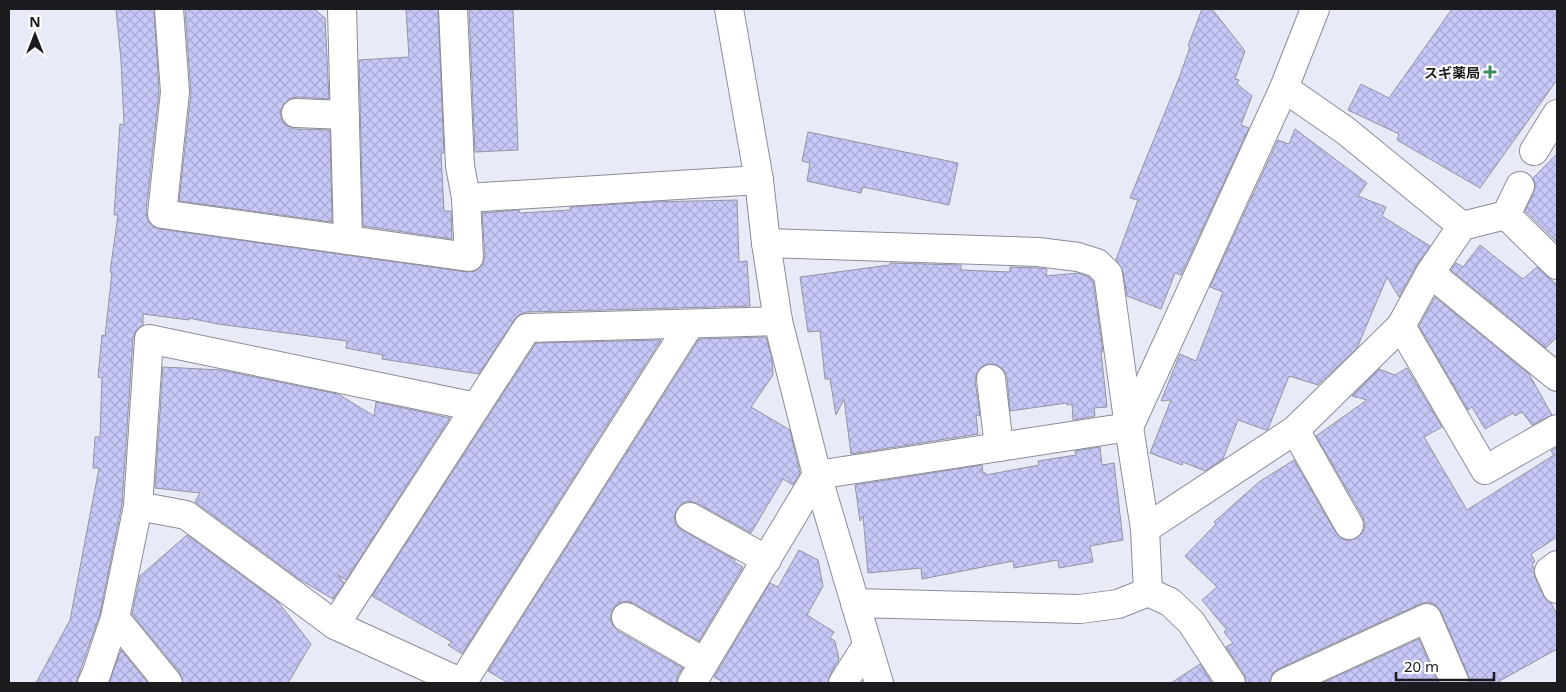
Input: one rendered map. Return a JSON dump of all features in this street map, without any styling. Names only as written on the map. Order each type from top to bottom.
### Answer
[{"type":"street","points":[[169,9],[174,92],[162,214],[469,257],[466,198],[460,166],[453,9]]},
{"type":"street","points":[[342,9],[348,240]]},
{"type":"street","points":[[729,9],[759,180],[778,321],[817,476],[879,683]]},
{"type":"street","points":[[1129,427],[1284,88],[1315,9]]},
{"type":"street","points":[[1284,88],[1346,131],[1462,226]]},
{"type":"street","points":[[296,113],[345,115]]},
{"type":"street","points":[[1534,151],[1557,114]]},
{"type":"street","points":[[466,198],[759,180]]},
{"type":"street","points":[[1506,215],[1520,186]]},
{"type":"street","points":[[1145,529],[1295,430],[1401,326],[1430,273],[1462,226],[1506,215]]},
{"type":"street","points":[[1506,215],[1557,265]]},
{"type":"street","points":[[766,243],[1038,252],[1078,257],[1097,263],[1108,274],[1145,529],[1148,592]]},
{"type":"street","points":[[1430,273],[1557,377]]},
{"type":"street","points":[[336,625],[526,328],[778,321]]},
{"type":"street","points":[[138,506],[186,515],[336,625],[462,683],[690,324]]},
{"type":"street","points":[[1401,326],[1485,470],[1557,429]]},
{"type":"street","points":[[92,683],[115,618],[138,506],[149,339],[476,406]]},
{"type":"street","points":[[991,379],[999,447]]},
{"type":"street","points":[[817,476],[1129,427]]},
{"type":"street","points":[[1295,430],[1349,525]]},
{"type":"street","points":[[626,617],[698,672],[817,476]]},
{"type":"street","points":[[690,517],[767,560]]},
{"type":"street","points":[[1557,565],[1549,571],[1557,588]]},
{"type":"street","points":[[855,603],[1080,610],[1118,604],[1148,592],[1170,602],[1191,622],[1231,683]]},
{"type":"street","points":[[115,618],[168,683]]},
{"type":"street","points":[[1286,683],[1426,618],[1455,683]]},
{"type":"street","points":[[843,683],[867,645]]},
{"type":"building","points":[[116,9],[154,9],[159,92],[146,212],[148,221],[153,227],[467,272],[476,271],[483,264],[485,256],[482,213],[519,210],[520,213],[570,210],[570,207],[651,202],[737,200],[739,262],[747,261],[750,306],[526,312],[514,320],[479,374],[382,359],[383,355],[346,348],[347,341],[218,324],[189,318],[189,320],[143,314],[143,325],[136,330],[133,338],[122,504],[100,614],[76,683],[36,683],[70,620],[99,468],[93,468],[95,437],[100,437],[102,378],[98,377],[102,335],[105,336],[112,273],[110,272],[118,215],[114,215],[120,124],[124,125]]},
{"type":"building","points":[[185,9],[314,9],[325,18],[329,99],[297,97],[289,99],[283,105],[280,113],[282,121],[295,129],[330,130],[332,222],[179,201],[191,93]]},
{"type":"building","points":[[406,9],[438,9],[444,153],[441,153],[444,211],[451,211],[452,239],[363,226],[359,60],[409,57]]},
{"type":"building","points":[[469,9],[513,9],[518,150],[475,152]]},
{"type":"building","points":[[1202,9],[1212,9],[1245,51],[1235,79],[1239,80],[1237,84],[1252,96],[1241,125],[1249,128],[1181,275],[1175,273],[1161,309],[1127,296],[1123,272],[1116,260],[1138,200],[1130,198],[1179,78],[1190,47],[1188,46]]},
{"type":"building","points":[[1452,9],[1557,9],[1557,80],[1480,188],[1397,140],[1399,134],[1348,110],[1361,84],[1389,98]]},
{"type":"building","points":[[1295,129],[1367,183],[1358,196],[1386,207],[1382,216],[1430,246],[1416,266],[1399,297],[1387,277],[1357,348],[1318,385],[1289,376],[1268,429],[1266,430],[1238,420],[1223,459],[1205,471],[1183,462],[1182,465],[1150,453],[1171,400],[1161,401],[1180,354],[1196,361],[1223,292],[1210,287],[1278,140],[1289,144]]},
{"type":"building","points":[[808,132],[958,163],[949,205],[863,187],[861,193],[807,181],[810,163],[802,161]]},
{"type":"building","points":[[1557,154],[1557,242],[1525,211],[1536,185],[1533,178]]},
{"type":"building","points":[[1480,245],[1523,279],[1537,267],[1557,285],[1557,337],[1546,348],[1451,270],[1456,263],[1463,267]]},
{"type":"building","points":[[890,263],[961,265],[961,270],[1010,272],[1010,267],[1037,268],[1047,269],[1046,276],[1078,273],[1089,277],[1093,281],[1103,352],[1101,352],[1107,407],[1094,408],[1095,416],[1073,420],[1072,404],[1067,405],[1067,403],[1010,411],[1007,377],[1004,370],[997,365],[989,364],[981,367],[975,381],[980,415],[976,416],[978,434],[851,454],[844,399],[836,415],[830,379],[825,379],[820,331],[808,332],[800,277],[890,265]]},
{"type":"building","points":[[1435,297],[1529,374],[1552,415],[1532,425],[1522,412],[1515,416],[1513,413],[1485,429],[1472,407],[1468,410],[1419,326]]},
{"type":"building","points":[[766,337],[772,359],[773,375],[751,407],[790,430],[800,473],[793,485],[783,479],[751,533],[697,503],[689,501],[682,503],[677,509],[674,518],[676,525],[735,560],[734,562],[743,567],[699,641],[633,603],[626,601],[619,603],[613,609],[610,617],[612,624],[618,631],[683,668],[678,675],[676,683],[508,683],[488,671],[699,339]]},
{"type":"building","points":[[661,340],[462,654],[448,645],[452,642],[372,596],[536,343]]},
{"type":"building","points":[[163,367],[221,370],[338,394],[374,416],[376,402],[450,418],[346,580],[338,575],[344,583],[333,599],[299,579],[195,502],[200,493],[155,488]]},
{"type":"building","points":[[1407,368],[1442,427],[1424,437],[1467,510],[1554,455],[1551,451],[1557,447],[1557,537],[1531,554],[1535,562],[1532,564],[1535,577],[1543,595],[1551,603],[1557,615],[1557,649],[1496,683],[1470,683],[1441,612],[1436,605],[1428,602],[1278,669],[1272,674],[1270,683],[1246,683],[1244,674],[1226,647],[1233,643],[1224,632],[1227,630],[1202,600],[1217,587],[1185,556],[1216,524],[1214,522],[1259,482],[1294,460],[1336,533],[1342,539],[1348,541],[1357,538],[1363,532],[1365,526],[1363,517],[1316,436],[1367,400],[1352,396],[1379,369],[1395,375]]},
{"type":"building","points":[[1100,447],[1102,465],[1114,463],[1123,540],[1090,546],[1093,562],[1059,568],[1058,560],[1014,568],[1013,561],[922,579],[921,568],[868,573],[863,516],[860,521],[855,485],[982,465],[983,473],[986,473],[986,475],[1039,465],[1038,461],[1076,455],[1075,451]]},
{"type":"building","points":[[187,535],[278,602],[311,644],[288,683],[183,683],[180,673],[132,614],[140,576]]},
{"type":"building","points":[[799,550],[818,560],[823,586],[807,615],[834,632],[830,638],[835,641],[839,659],[830,675],[828,683],[724,683],[714,677],[770,583],[778,587]]},
{"type":"building","points":[[1419,639],[1438,683],[1322,683]]},
{"type":"building","points":[[121,650],[148,683],[109,683]]},
{"type":"building","points":[[1200,664],[1212,683],[1171,683]]},
{"type":"place","name":"スギ薬局","points":[[1490,72]]}]
